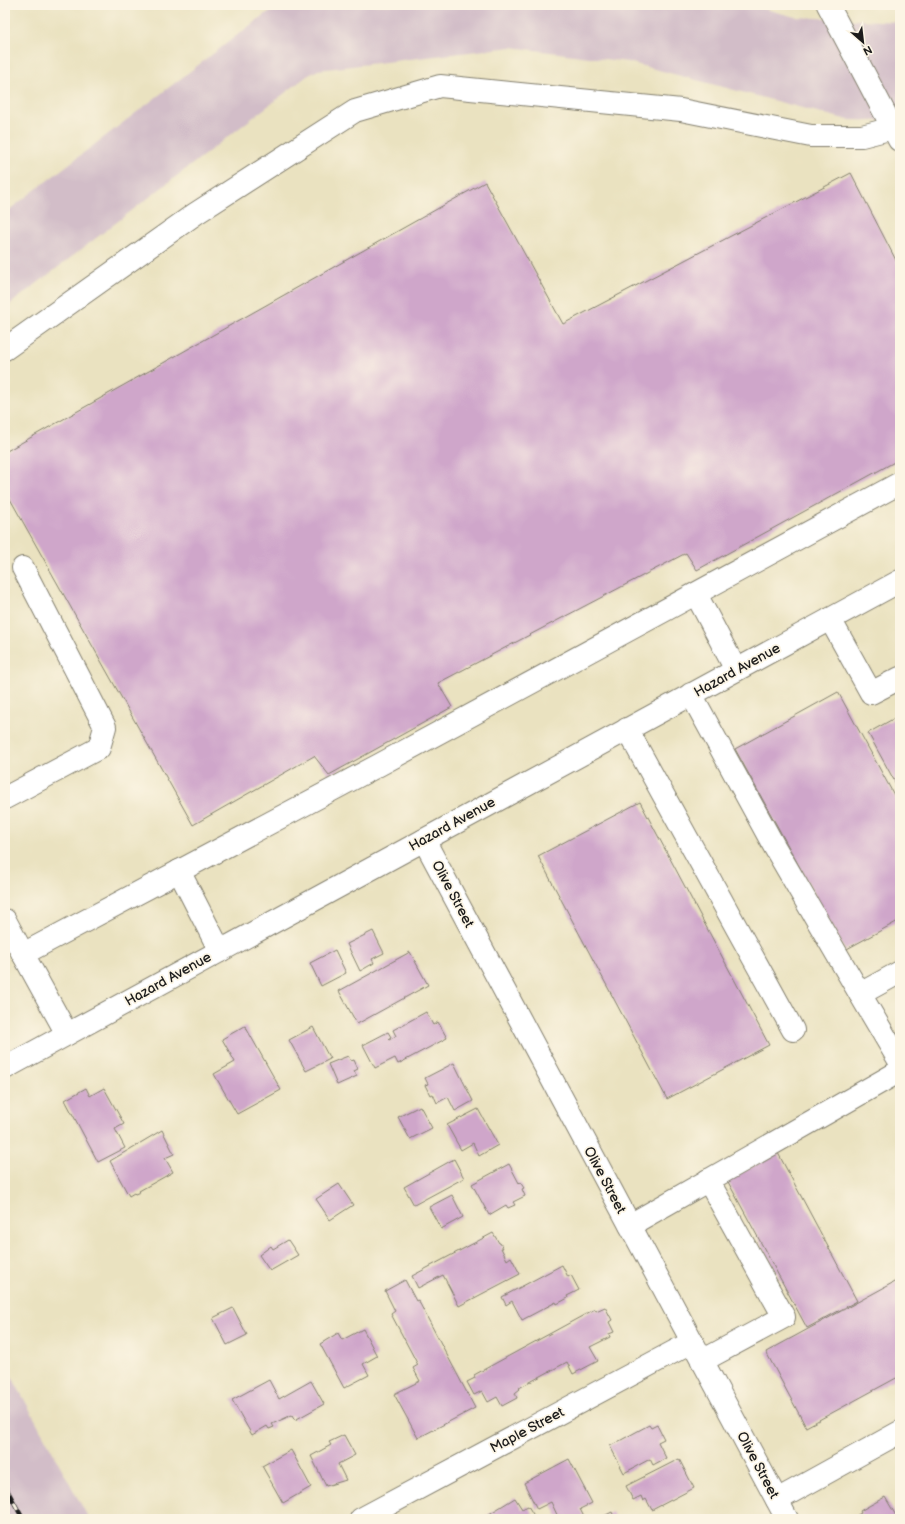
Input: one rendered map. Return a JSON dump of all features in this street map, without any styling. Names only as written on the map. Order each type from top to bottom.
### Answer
[{"type":"street","points":[[5,350],[194,214],[355,111],[440,86],[681,110],[811,136],[896,135],[828,5]]},
{"type":"street","points":[[23,954],[400,754],[900,483]]},
{"type":"street","points":[[5,798],[99,748],[105,727],[23,568]]},
{"type":"street","name":"Hazard Avenue","points":[[5,1068],[900,581]]},
{"type":"street","points":[[696,594],[736,670]]},
{"type":"street","points":[[830,619],[871,694],[900,678]]},
{"type":"street","points":[[691,694],[774,846],[900,1062]]},
{"type":"street","points":[[627,729],[793,1030]]},
{"type":"street","name":"Olive Street","points":[[424,840],[787,1519]]},
{"type":"street","points":[[179,871],[220,951]]},
{"type":"street","points":[[5,920],[67,1034]]},
{"type":"street","points":[[860,994],[900,972]]},
{"type":"street","points":[[630,1225],[900,1071]]},
{"type":"street","points":[[702,1361],[784,1317],[708,1180]]},
{"type":"street","name":"Maple Street","points":[[361,1519],[692,1342]]},
{"type":"street","points":[[777,1500],[900,1432]]},
{"type":"shaded area","points":[[293,5],[750,5],[795,17],[900,22],[900,121],[848,120],[628,62],[511,47],[318,70],[307,76],[5,308],[5,213],[265,14]]},
{"type":"shaded area","points":[[5,1364],[89,1519],[5,1519]]},
{"type":"building","points":[[851,173],[900,268],[900,459],[697,570],[686,553],[438,683],[452,707],[329,775],[314,756],[193,825],[5,490],[5,452],[485,182],[563,324]]},
{"type":"building","points":[[838,692],[900,806],[900,920],[845,950],[735,749]]},
{"type":"building","points":[[900,715],[900,791],[868,733]]},
{"type":"building","points":[[640,802],[769,1045],[667,1099],[538,856]]},
{"type":"building","points":[[373,931],[384,953],[372,959],[374,963],[360,971],[347,944]]},
{"type":"building","points":[[335,950],[346,973],[321,986],[310,963]]},
{"type":"building","points":[[410,952],[428,985],[357,1024],[339,991]]},
{"type":"building","points":[[426,1012],[433,1025],[438,1022],[447,1038],[398,1064],[395,1058],[375,1068],[363,1045],[388,1032],[391,1037],[388,1039],[389,1040],[396,1036],[393,1030]]},
{"type":"building","points":[[245,1026],[281,1090],[237,1114],[214,1074],[235,1062],[222,1039]]},
{"type":"building","points":[[313,1027],[330,1059],[306,1071],[289,1040]]},
{"type":"building","points":[[348,1056],[351,1061],[354,1060],[358,1069],[354,1071],[357,1076],[337,1085],[328,1064]]},
{"type":"building","points":[[454,1063],[473,1101],[455,1111],[448,1097],[437,1103],[433,1094],[430,1095],[425,1085],[428,1084],[425,1078]]},
{"type":"building","points":[[86,1088],[90,1096],[104,1088],[124,1124],[115,1129],[125,1148],[98,1162],[65,1100]]},
{"type":"building","points":[[420,1106],[432,1128],[410,1139],[398,1117]]},
{"type":"building","points":[[478,1109],[498,1145],[479,1156],[473,1143],[461,1150],[447,1125]]},
{"type":"building","points":[[162,1130],[174,1154],[165,1158],[173,1172],[139,1191],[140,1192],[129,1196],[110,1161]]},
{"type":"building","points":[[778,1153],[857,1301],[807,1328],[727,1180]]},
{"type":"building","points":[[454,1159],[464,1178],[414,1205],[404,1187]]},
{"type":"building","points":[[509,1164],[519,1183],[520,1182],[524,1188],[522,1189],[525,1196],[513,1202],[515,1205],[508,1208],[506,1205],[489,1215],[472,1184]]},
{"type":"building","points":[[339,1184],[353,1205],[330,1220],[316,1199]]},
{"type":"building","points":[[452,1195],[463,1217],[441,1229],[429,1207]]},
{"type":"building","points":[[493,1233],[503,1248],[501,1248],[507,1260],[511,1257],[520,1274],[459,1306],[443,1275],[418,1288],[412,1276]]},
{"type":"building","points":[[288,1240],[298,1255],[270,1271],[259,1255],[271,1246],[273,1249]]},
{"type":"building","points":[[562,1265],[568,1277],[571,1275],[579,1290],[567,1296],[568,1298],[557,1304],[556,1302],[522,1320],[512,1301],[506,1305],[502,1297]]},
{"type":"building","points":[[405,1280],[416,1301],[418,1300],[475,1408],[418,1438],[394,1394],[420,1381],[413,1368],[418,1365],[391,1314],[395,1311],[385,1291]]},
{"type":"building","points":[[896,1281],[900,1287],[900,1376],[806,1427],[766,1352]]},
{"type":"building","points":[[605,1307],[612,1320],[609,1322],[614,1332],[609,1334],[610,1337],[590,1347],[598,1361],[573,1374],[567,1362],[519,1388],[520,1389],[515,1393],[517,1398],[502,1406],[497,1397],[488,1402],[482,1391],[474,1395],[467,1382],[475,1378],[474,1375],[595,1309],[596,1311]]},
{"type":"building","points":[[233,1308],[247,1335],[227,1345],[213,1318]]},
{"type":"building","points":[[363,1329],[377,1356],[363,1364],[369,1375],[344,1388],[320,1344],[338,1333],[342,1340]]},
{"type":"building","points":[[269,1380],[279,1399],[311,1381],[324,1404],[295,1420],[292,1415],[272,1424],[274,1427],[269,1429],[267,1426],[252,1435],[232,1400]]},
{"type":"building","points":[[649,1425],[651,1428],[657,1425],[664,1439],[658,1442],[666,1458],[653,1465],[650,1459],[624,1473],[610,1446]]},
{"type":"building","points":[[344,1435],[355,1455],[338,1464],[346,1480],[326,1486],[311,1456],[331,1445],[329,1442]]},
{"type":"building","points":[[291,1450],[311,1487],[283,1503],[262,1466]]},
{"type":"building","points":[[569,1459],[592,1503],[580,1509],[585,1519],[559,1519],[551,1502],[537,1509],[524,1483]]},
{"type":"building","points":[[679,1459],[694,1488],[652,1510],[646,1499],[643,1501],[641,1496],[633,1500],[626,1486]]},
{"type":"building","points":[[885,1497],[898,1519],[856,1519],[854,1517],[861,1513],[860,1511]]},
{"type":"building","points":[[515,1498],[522,1509],[528,1506],[536,1519],[481,1519]]},
{"type":"building","points":[[612,1512],[615,1519],[598,1519]]},
{"type":"railway","points":[[5,1486],[23,1519]]}]
